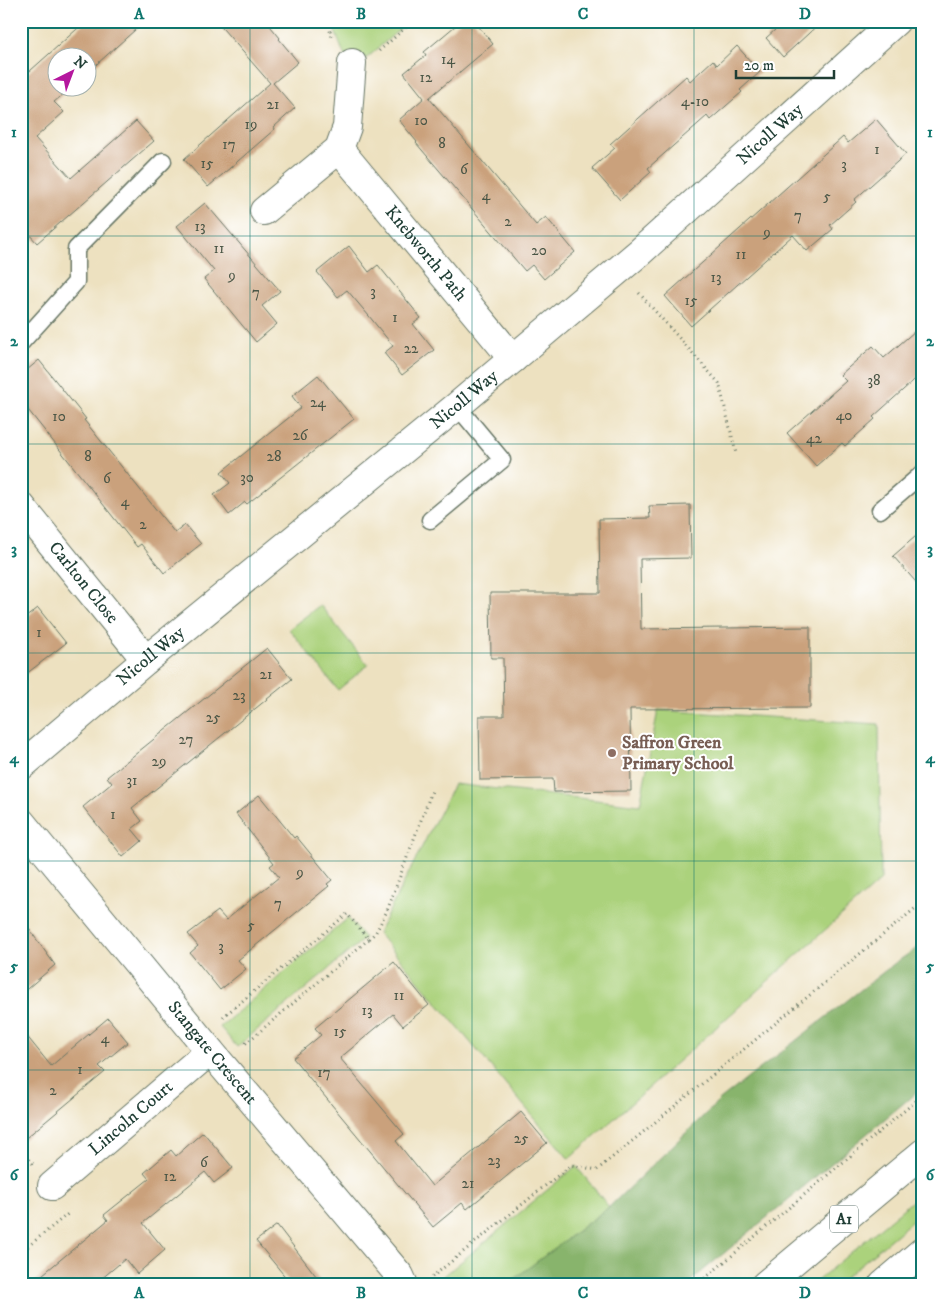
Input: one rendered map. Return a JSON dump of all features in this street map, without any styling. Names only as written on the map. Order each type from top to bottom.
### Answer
[{"type":"main road","name":"Nicoll Way","points":[[21,766],[146,660],[457,406],[619,270],[896,21]]},
{"type":"main road","points":[[264,211],[339,149],[347,126],[352,63]]},
{"type":"main road","name":"Knebworth Path","points":[[339,149],[513,359]]},
{"type":"main road","name":"Carlton Close","points":[[21,506],[146,660]]},
{"type":"main road","name":"Stangate Crescent","points":[[21,822],[400,1276],[416,1282]]},
{"type":"main road","name":"Lincoln Court","points":[[52,1186],[211,1050]]},
{"type":"main road","name":"A1","points":[[765,1285],[923,1153]]},
{"type":"main road","points":[[883,1285],[923,1251]]},
{"type":"lane","points":[[21,343],[76,282],[76,249],[163,161]]},
{"type":"lane","points":[[430,520],[502,460],[457,406]]},
{"type":"lane","points":[[880,510],[923,473]]},
{"type":"path","points":[[352,63],[364,64],[413,21]]},
{"type":"path","points":[[619,270],[719,383],[736,453]]},
{"type":"path","points":[[211,1050],[369,939],[376,932],[387,911],[433,788]]},
{"type":"path","points":[[416,1282],[571,1164],[597,1170],[923,902]]},
{"type":"path","points":[[211,1050],[347,914],[369,939]]},
{"type":"path","points":[[697,1285],[923,1095]]},
{"type":"path","points":[[21,1242],[26,1248],[72,1210],[52,1186]]},
{"type":"green space","points":[[331,21],[409,21],[367,58],[345,57]]},
{"type":"green space","points":[[320,605],[368,665],[338,690],[289,629]]},
{"type":"green space","points":[[658,710],[879,724],[881,880],[569,1159],[378,933],[454,784],[640,805]]},
{"type":"green space","points":[[348,918],[365,938],[237,1047],[220,1027]]},
{"type":"green space","points":[[923,944],[923,1087],[686,1285],[506,1285],[609,1207],[720,1100],[895,963]]},
{"type":"green space","points":[[576,1166],[609,1207],[506,1285],[433,1285]]},
{"type":"green space","points":[[923,1192],[923,1212],[836,1285],[812,1285]]},
{"type":"building","points":[[86,21],[145,21],[98,63],[98,48],[56,48]]},
{"type":"building","points":[[216,21],[266,21],[298,62],[273,83],[295,108],[274,127],[275,129],[208,187],[184,159],[270,83]]},
{"type":"building","points":[[461,21],[474,21],[493,44],[429,98],[536,225],[546,217],[575,252],[544,279],[532,265],[525,271],[416,143],[399,120],[424,98],[404,73],[426,55],[424,52]]},
{"type":"building","points":[[785,21],[822,21],[783,57],[766,38]]},
{"type":"building","points":[[737,46],[760,72],[740,90],[742,92],[710,120],[707,116],[648,168],[651,172],[620,200],[592,168],[615,148],[610,144],[686,76],[690,81],[713,60],[717,65]]},
{"type":"building","points":[[48,55],[48,98],[59,98],[54,102],[64,112],[35,138],[71,178],[136,121],[154,141],[37,243],[21,225],[21,79]]},
{"type":"building","points":[[876,119],[906,154],[854,200],[856,202],[830,225],[833,229],[807,251],[793,235],[691,326],[665,296],[843,137],[848,143]]},
{"type":"building","points":[[205,203],[280,291],[262,306],[277,324],[256,342],[204,279],[214,271],[177,226]]},
{"type":"building","points":[[349,246],[369,272],[378,265],[421,318],[413,324],[434,350],[402,375],[384,353],[393,346],[369,316],[347,290],[338,297],[317,272]]},
{"type":"building","points":[[923,324],[923,372],[873,417],[875,419],[845,446],[842,443],[816,466],[787,433],[846,381],[840,375],[873,346],[884,358]]},
{"type":"building","points":[[39,360],[86,419],[84,420],[175,533],[185,525],[201,544],[164,573],[141,544],[137,547],[21,401],[21,375]]},
{"type":"building","points":[[318,375],[354,419],[247,504],[245,502],[229,515],[214,495],[230,483],[221,472],[301,408],[292,396]]},
{"type":"building","points":[[690,505],[691,558],[640,559],[641,629],[810,627],[810,708],[630,709],[631,791],[554,792],[553,779],[480,780],[479,716],[504,716],[503,658],[491,658],[490,593],[600,593],[599,519],[650,518],[649,506]]},
{"type":"building","points":[[923,530],[923,590],[893,556]]},
{"type":"building","points":[[38,608],[66,643],[21,678],[21,621]]},
{"type":"building","points":[[267,648],[292,679],[132,808],[142,821],[132,829],[142,841],[123,857],[83,807],[112,783],[107,777]]},
{"type":"building","points":[[259,795],[332,880],[327,884],[329,886],[238,960],[246,969],[220,990],[190,953],[198,946],[188,934],[218,911],[226,920],[279,877],[270,866],[274,863],[236,814]]},
{"type":"building","points":[[21,918],[55,965],[21,994]]},
{"type":"building","points":[[394,962],[429,1005],[403,1026],[393,1014],[340,1058],[404,1134],[396,1141],[432,1186],[521,1112],[547,1143],[467,1209],[462,1203],[433,1227],[293,1058],[321,1035],[315,1028]]},
{"type":"building","points":[[108,1018],[128,1042],[99,1066],[105,1072],[21,1142],[21,1029],[51,1066]]},
{"type":"building","points":[[203,1132],[233,1168],[214,1183],[205,1172],[143,1223],[165,1250],[137,1274],[125,1259],[94,1285],[30,1285],[108,1220],[104,1215],[149,1179],[144,1173],[171,1150],[176,1156]]},
{"type":"building","points":[[277,1225],[323,1285],[292,1285],[256,1241]]},
{"type":"place","name":"Saffron Green Primary School","points":[[612,753]]}]
